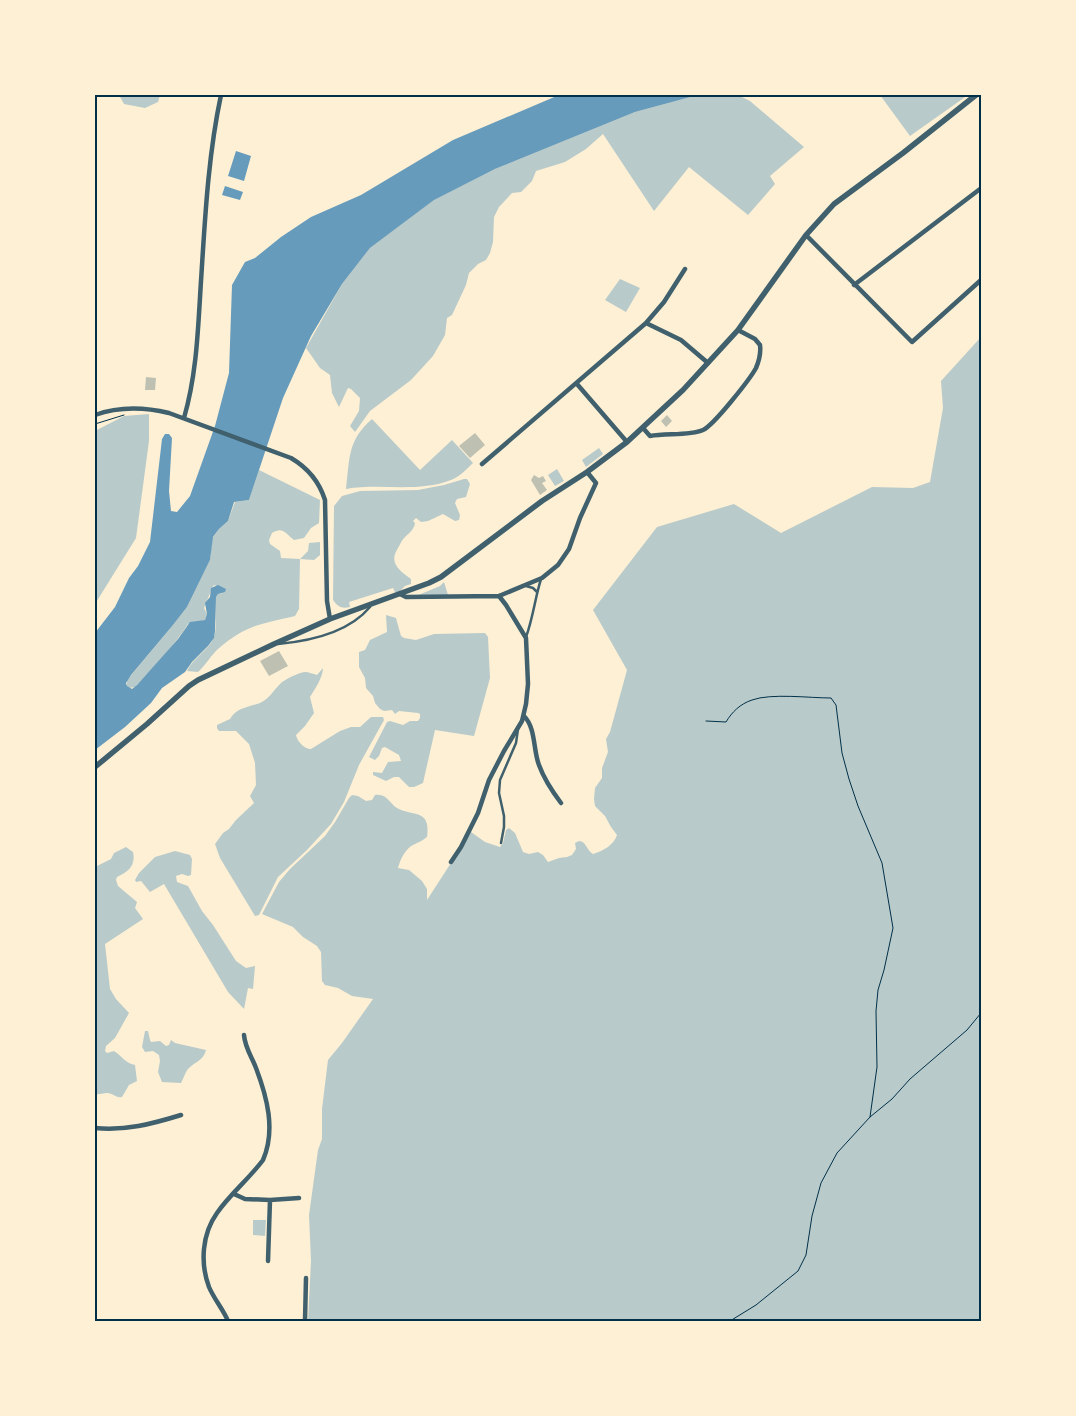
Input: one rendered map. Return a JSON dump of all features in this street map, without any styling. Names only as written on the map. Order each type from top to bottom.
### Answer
[{"type":"street","points":[[184,418],[198,349],[201,281],[212,139],[221,95]]},
{"type":"street","points":[[95,767],[189,686],[209,674],[330,619],[430,583],[627,442],[708,363],[738,330],[806,236],[834,204],[903,153],[976,95]]},
{"type":"street","points":[[854,284],[981,190]]},
{"type":"street","points":[[806,236],[912,342],[981,280]]},
{"type":"street","points":[[482,464],[646,324],[664,302],[685,269]]},
{"type":"street","points":[[646,324],[681,340],[708,363]]},
{"type":"street","points":[[643,428],[650,436],[698,431],[709,425],[756,368],[759,359],[760,345],[755,339],[738,330]]},
{"type":"street","points":[[577,384],[627,442]]},
{"type":"street","points":[[97,413],[117,408],[156,410],[204,425],[291,458],[306,469],[319,484],[326,500],[327,601],[330,619]]},
{"type":"street","points":[[400,594],[406,598],[498,596],[542,578],[558,565],[569,549],[580,518],[596,483],[587,472]]},
{"type":"street","points":[[451,862],[461,847],[478,813],[495,767],[519,728],[524,716],[528,684],[526,638],[506,605],[498,596]]},
{"type":"street","points":[[524,716],[530,725],[539,766],[561,803]]},
{"type":"street","points":[[228,1321],[210,1287],[204,1270],[203,1255],[206,1240],[216,1213],[263,1160],[269,1139],[267,1107],[256,1070],[245,1044],[244,1036]]},
{"type":"street","points":[[95,1128],[114,1130],[133,1128],[181,1115]]},
{"type":"street","points":[[234,1194],[245,1199],[299,1198]]},
{"type":"street","points":[[268,1261],[270,1200]]},
{"type":"street","points":[[305,1321],[306,1278]]},
{"type":"lane","points":[[526,638],[542,578]]},
{"type":"lane","points":[[525,586],[534,588],[537,592]]},
{"type":"lane","points":[[272,645],[302,640],[343,628],[362,616],[373,604]]},
{"type":"lane","points":[[501,843],[504,816],[499,793],[500,780],[516,743],[519,728]]},
{"type":"path","points":[[95,424],[125,415]]},
{"type":"path","points":[[706,721],[726,722],[732,712],[740,706],[752,700],[770,697],[831,698],[836,705],[842,753],[858,806],[882,863],[893,928],[878,990],[876,1011],[877,1067],[870,1116]]},
{"type":"path","points":[[730,1321],[756,1305],[798,1271],[806,1255],[812,1216],[826,1174],[838,1153],[870,1116],[892,1099],[910,1079],[967,1030],[981,1013]]},
{"type":"shaded area","points":[[119,95],[160,95],[158,102],[145,108],[124,104]]},
{"type":"shaded area","points":[[698,95],[738,95],[750,101],[804,147],[770,176],[775,184],[748,215],[689,167],[654,211],[603,134],[586,149],[565,162],[536,171],[532,181],[521,192],[512,193],[499,207],[494,217],[493,242],[490,253],[486,260],[478,264],[469,273],[466,285],[452,315],[447,318],[445,335],[433,356],[411,380],[370,411],[355,432],[350,426],[359,411],[360,398],[348,388],[339,407],[332,393],[330,375],[320,368],[306,348],[342,284],[370,248],[435,199],[495,169],[635,112]]},
{"type":"shaded area","points":[[880,95],[968,95],[910,136]]},
{"type":"shaded area","points":[[620,279],[640,288],[626,312],[605,300]]},
{"type":"shaded area","points":[[981,337],[981,1321],[308,1321],[311,1261],[309,1215],[318,1150],[322,1139],[322,1109],[328,1060],[373,999],[352,996],[338,988],[325,985],[322,981],[321,952],[317,946],[303,937],[293,927],[262,914],[279,882],[325,836],[352,795],[366,801],[372,800],[375,795],[382,795],[397,808],[421,816],[425,820],[427,837],[405,852],[398,868],[409,870],[422,881],[427,889],[427,900],[471,832],[485,842],[500,847],[506,830],[509,828],[515,833],[523,852],[529,854],[538,852],[548,862],[572,855],[576,849],[575,843],[579,841],[593,854],[608,847],[617,835],[605,816],[595,806],[595,788],[602,778],[602,768],[608,752],[606,739],[610,732],[627,670],[593,610],[657,527],[734,504],[781,533],[872,487],[913,488],[930,482],[943,408],[941,381]]},
{"type":"shaded area","points":[[149,414],[149,441],[136,538],[95,604],[95,431],[124,416]]},
{"type":"shaded area","points":[[372,419],[420,470],[452,440],[473,463],[457,477],[438,484],[412,487],[359,487],[346,489],[351,451],[358,435]]},
{"type":"shaded area","points":[[599,448],[603,454],[586,467],[582,460]]},
{"type":"shaded area","points":[[557,469],[564,481],[555,486],[548,475]]},
{"type":"shaded area","points":[[259,470],[320,500],[319,523],[311,528],[304,538],[294,540],[279,530],[272,533],[269,540],[270,544],[280,551],[281,558],[300,559],[299,609],[295,616],[254,626],[246,630],[218,649],[198,672],[187,671],[209,646],[214,637],[216,597],[218,594],[223,593],[215,585],[204,608],[207,614],[205,620],[188,624],[170,649],[149,672],[135,687],[129,688],[127,680],[187,607],[210,560],[212,539],[228,521],[235,502],[249,500]]},
{"type":"shaded area","points":[[467,479],[470,484],[466,497],[457,499],[455,503],[460,515],[459,520],[455,521],[443,514],[428,521],[421,522],[416,518],[413,521],[415,523],[414,528],[402,540],[395,553],[394,558],[397,566],[411,579],[411,584],[405,586],[399,592],[395,592],[393,588],[349,602],[350,607],[342,608],[333,600],[334,506],[342,496],[360,491],[418,490]]},
{"type":"shaded area","points":[[320,542],[320,555],[314,560],[300,559],[308,551],[309,543]]},
{"type":"shaded area","points":[[444,582],[448,595],[416,596],[440,586]]},
{"type":"shaded area","points":[[386,615],[396,618],[401,636],[404,638],[416,640],[434,634],[485,633],[488,637],[490,678],[474,736],[435,730],[423,783],[414,787],[409,787],[399,777],[386,781],[373,775],[373,772],[382,773],[388,762],[401,761],[399,755],[385,747],[382,748],[375,760],[369,757],[387,722],[390,721],[403,725],[410,721],[418,721],[420,718],[418,713],[399,711],[395,714],[392,710],[384,711],[380,709],[366,688],[365,678],[359,667],[359,652],[365,650],[370,640],[387,632]]},
{"type":"shaded area","points":[[323,668],[320,679],[310,697],[314,713],[296,735],[303,746],[311,749],[340,731],[351,727],[360,727],[371,717],[383,717],[384,720],[359,765],[344,802],[331,824],[278,877],[259,915],[255,916],[220,858],[215,844],[223,833],[254,803],[250,796],[256,785],[255,763],[249,744],[236,731],[219,731],[217,725],[230,719],[239,710],[260,703],[288,678],[305,672],[317,675]]},
{"type":"shaded area","points":[[126,847],[133,852],[132,865],[125,873],[117,877],[116,880],[118,886],[137,902],[135,908],[143,919],[105,944],[110,989],[116,999],[129,1013],[115,1038],[106,1046],[105,1051],[107,1053],[114,1051],[126,1061],[135,1065],[137,1081],[129,1085],[122,1097],[120,1097],[109,1093],[95,1094],[95,867],[111,859],[114,853]]},
{"type":"shaded area","points":[[175,851],[190,855],[192,859],[191,875],[182,874],[176,876],[177,882],[188,886],[202,911],[236,961],[246,968],[255,966],[253,989],[248,988],[244,1009],[228,992],[164,884],[150,892],[141,881],[136,882],[135,880],[139,873],[155,857]]},
{"type":"shaded area","points":[[145,1031],[148,1031],[151,1042],[160,1041],[166,1046],[169,1045],[171,1040],[175,1043],[206,1050],[205,1054],[188,1070],[181,1083],[162,1082],[158,1072],[159,1055],[153,1051],[145,1052],[142,1047]]},
{"type":"shaded area","points":[[253,1220],[266,1220],[265,1236],[253,1235]]},
{"type":"water","points":[[559,95],[698,95],[635,112],[495,169],[434,200],[370,248],[342,284],[311,336],[283,398],[249,500],[234,502],[228,521],[213,537],[210,560],[187,607],[131,675],[126,683],[127,686],[132,689],[137,685],[178,639],[190,622],[205,620],[207,614],[205,603],[210,597],[211,588],[218,585],[226,589],[225,592],[218,594],[216,597],[214,638],[185,672],[162,688],[151,703],[125,727],[95,750],[95,633],[115,607],[150,542],[162,439],[165,434],[169,434],[172,438],[169,491],[171,511],[177,512],[190,496],[215,426],[229,373],[232,285],[245,262],[255,258],[281,237],[311,217],[361,195],[453,140]]},
{"type":"water","points":[[236,151],[251,156],[244,181],[228,176]]},
{"type":"water","points":[[225,186],[243,192],[240,200],[222,195]]},
{"type":"building","points":[[146,377],[156,378],[155,390],[145,390]]},
{"type":"building","points":[[667,415],[672,421],[666,427],[661,421]]},
{"type":"building","points":[[475,433],[485,445],[470,458],[459,446]]},
{"type":"building","points":[[534,475],[539,478],[543,476],[546,481],[542,483],[547,490],[540,495],[531,480]]},
{"type":"building","points":[[279,651],[288,666],[269,676],[260,661]]}]
